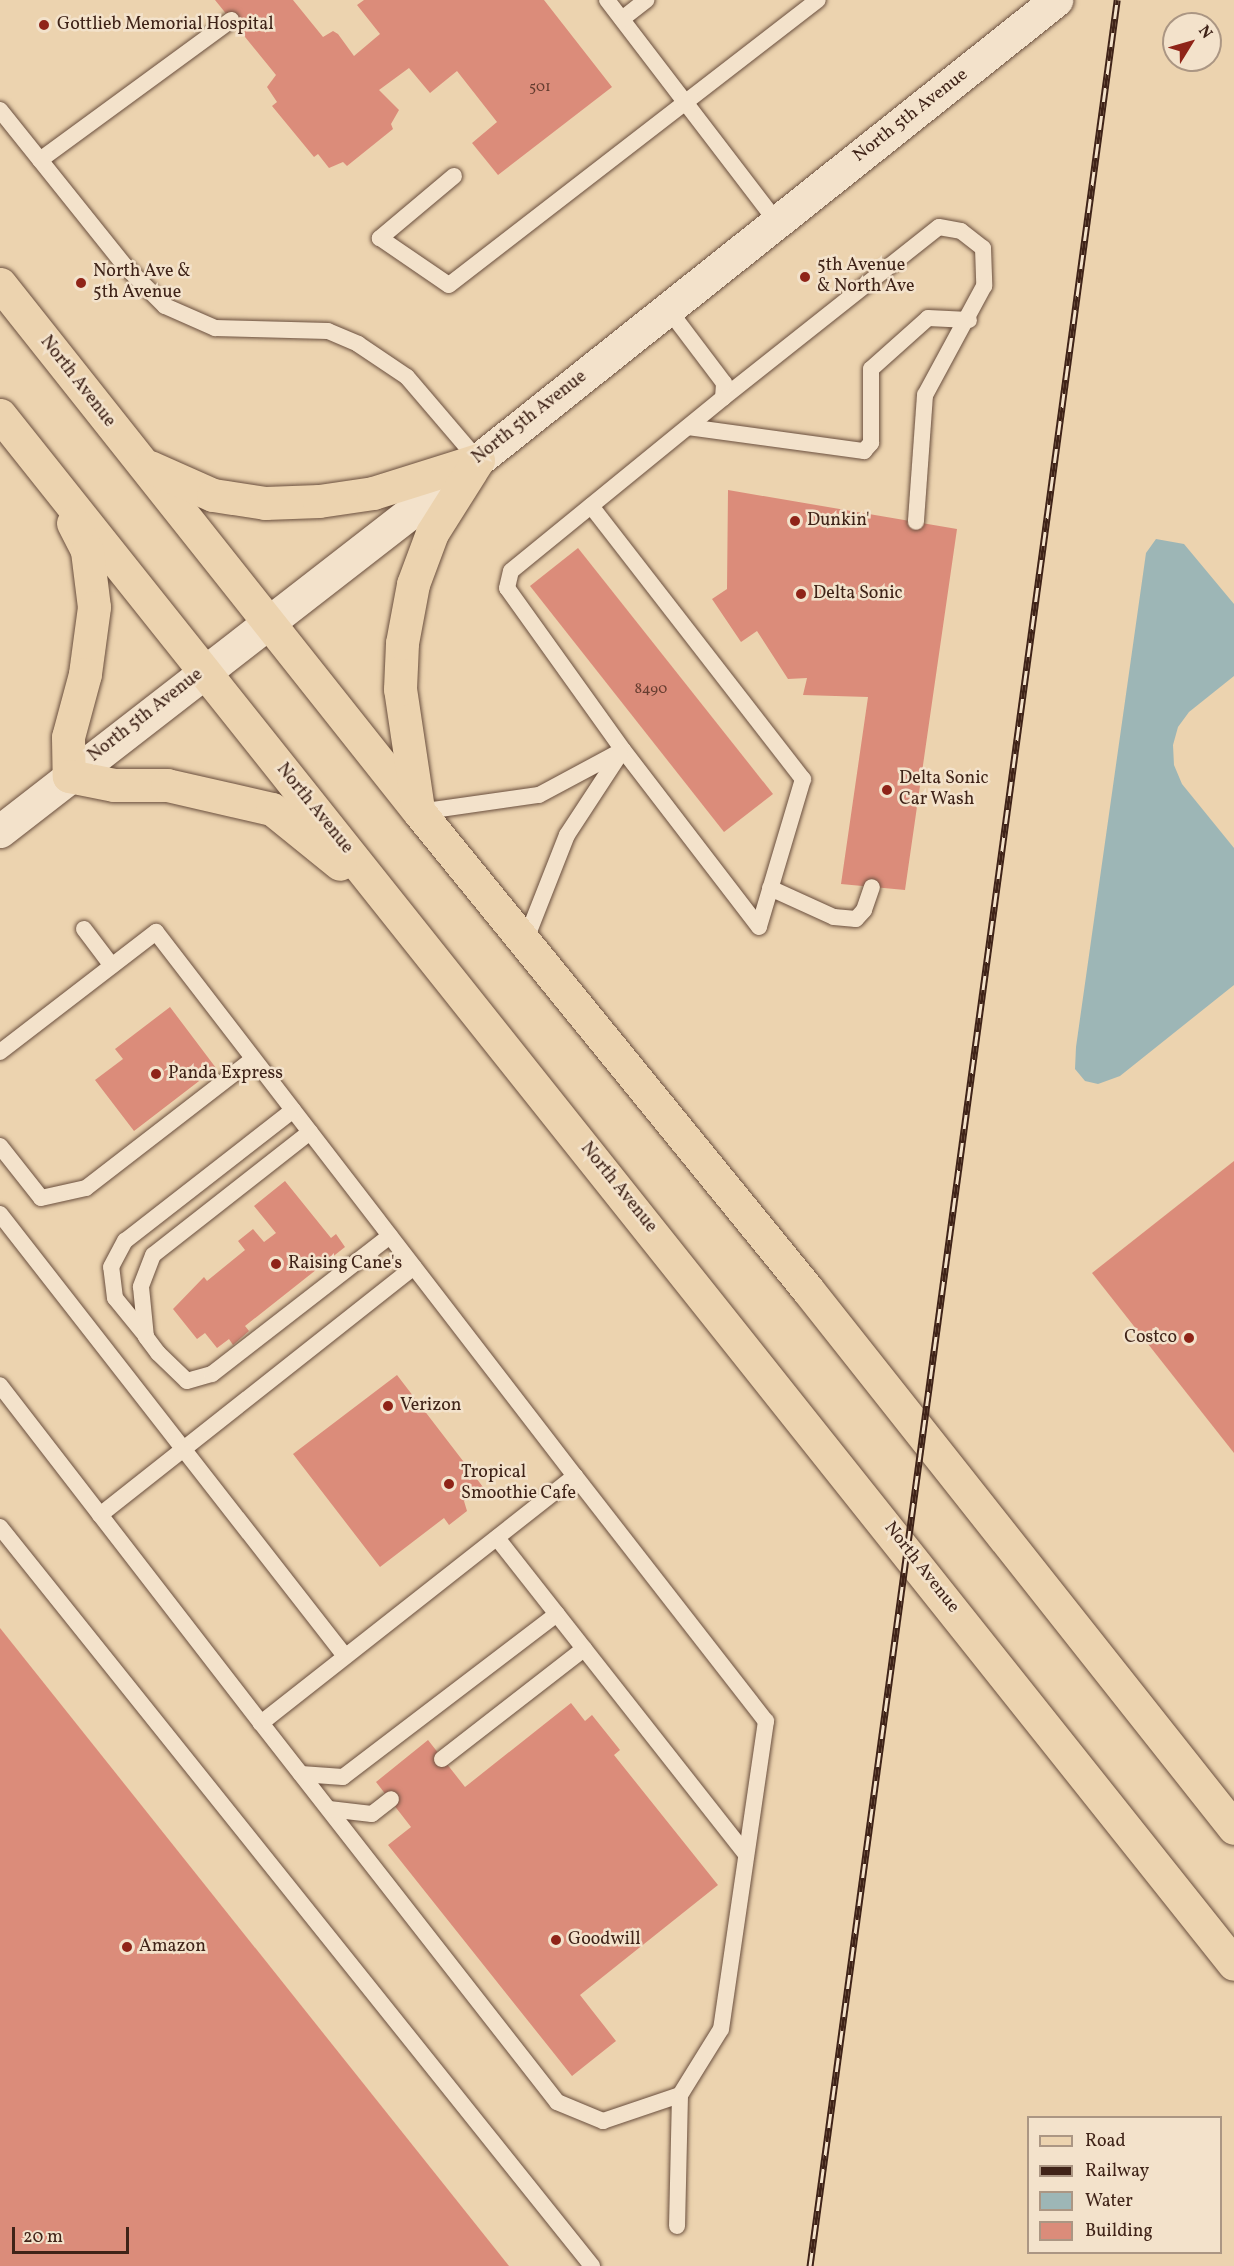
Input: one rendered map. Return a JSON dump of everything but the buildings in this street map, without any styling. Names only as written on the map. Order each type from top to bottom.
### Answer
[{"type":"main road","name":"North Avenue","points":[[0,284],[419,812],[526,939],[1234,1828]]},
{"type":"main road","name":"North Avenue","points":[[0,415],[1234,1964]]},
{"type":"main road","points":[[140,461],[213,495],[265,503],[319,501],[374,493],[478,460]]},
{"type":"main road","points":[[419,812],[400,689],[402,643],[413,584],[432,533],[478,460]]},
{"type":"main road","points":[[50,477],[87,551],[94,607],[85,674],[69,737],[69,776],[114,785],[167,785],[273,809],[402,919]]},
{"type":"street","name":"North 5th Avenue","points":[[0,831],[204,670],[478,460],[1056,0]]},
{"type":"lane","points":[[607,0],[777,222]]},
{"type":"lane","points":[[621,19],[646,0]]},
{"type":"lane","points":[[454,176],[380,238],[448,285],[687,105],[818,0]]},
{"type":"lane","points":[[40,160],[231,21]]},
{"type":"lane","points":[[0,110],[124,265],[165,306],[190,320],[215,328],[328,331],[358,344],[407,377],[478,460]]},
{"type":"lane","points":[[591,506],[803,779],[759,927],[623,750],[507,588],[511,570],[939,227],[961,231],[983,248],[984,286],[969,320],[950,343],[925,395],[916,522]]},
{"type":"lane","points":[[668,309],[724,383],[723,398]]},
{"type":"lane","points":[[688,427],[864,451],[871,443],[871,369],[928,318],[969,320]]},
{"type":"lane","points":[[419,812],[539,795],[623,750]]},
{"type":"lane","points":[[526,939],[567,835],[623,750]]},
{"type":"lane","points":[[770,888],[834,917],[856,919],[864,910],[872,887]]},
{"type":"lane","points":[[84,929],[112,966]]},
{"type":"lane","points":[[0,1052],[156,932],[765,1721],[721,2029],[680,2095],[677,2226]]},
{"type":"lane","points":[[0,1146],[41,1198],[86,1188],[253,1059]]},
{"type":"lane","points":[[293,1110],[125,1241],[111,1267],[115,1298],[187,1381],[212,1374],[390,1236]]},
{"type":"lane","points":[[146,1336],[141,1287],[153,1255],[310,1132]]},
{"type":"lane","points":[[0,1214],[345,1656]]},
{"type":"lane","points":[[100,1515],[414,1267]]},
{"type":"lane","points":[[0,1385],[557,2102],[603,2121],[680,2095]]},
{"type":"lane","points":[[261,1723],[575,1476]]},
{"type":"lane","points":[[0,1527],[592,2266]]},
{"type":"lane","points":[[497,1538],[745,1853]]},
{"type":"lane","points":[[301,1774],[343,1777],[556,1614]]},
{"type":"lane","points":[[442,1759],[584,1649]]},
{"type":"lane","points":[[329,1809],[372,1814],[391,1799]]},
{"type":"water","points":[[1156,539],[1184,544],[1234,604],[1234,676],[1189,712],[1178,727],[1173,745],[1174,765],[1182,784],[1234,848],[1234,985],[1120,1076],[1098,1084],[1085,1081],[1075,1069],[1076,1047],[1146,553]]},
{"type":"railway","points":[[810,2266],[1117,0]]},
{"type":"place","name":"Gottlieb Memorial Hospital","points":[[44,25]]},
{"type":"place","name":"5th Avenue & North Ave","points":[[805,277]]},
{"type":"place","name":"North Ave & 5th Avenue","points":[[81,283]]},
{"type":"place","name":"Dunkin'","points":[[795,521]]},
{"type":"place","name":"Delta Sonic","points":[[801,594]]},
{"type":"place","name":"Delta Sonic Car Wash","points":[[887,790]]},
{"type":"place","name":"Panda Express","points":[[156,1074]]},
{"type":"place","name":"Raising Cane's","points":[[276,1264]]},
{"type":"place","name":"Costco","points":[[1189,1338]]},
{"type":"place","name":"Verizon","points":[[388,1406]]},
{"type":"place","name":"Tropical Smoothie Cafe","points":[[449,1484]]},
{"type":"place","name":"Goodwill","points":[[556,1940]]},
{"type":"place","name":"Amazon","points":[[127,1947]]}]
